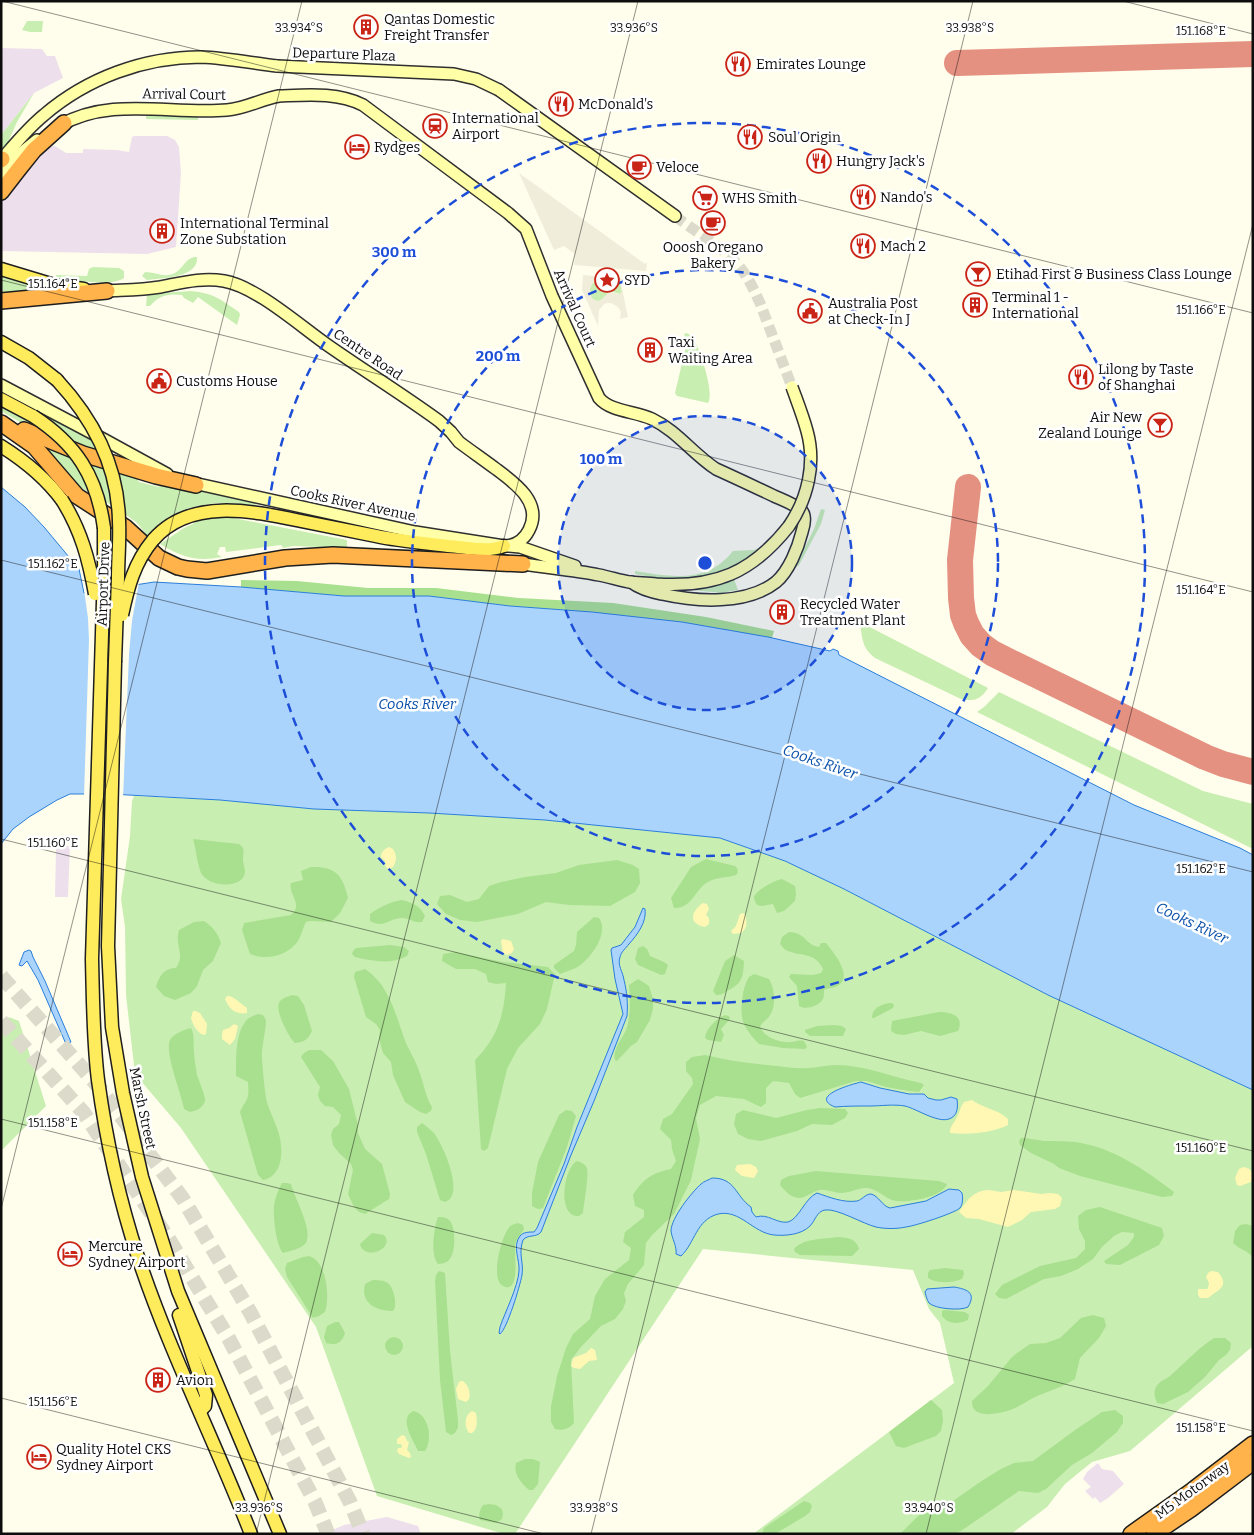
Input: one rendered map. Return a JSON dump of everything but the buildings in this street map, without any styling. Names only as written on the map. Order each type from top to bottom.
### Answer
[{"type":"highway","points":[[1,192],[9,162],[34,150],[69,120]]},
{"type":"highway","points":[[1,301],[107,291]]},
{"type":"highway","points":[[1,417],[28,433],[83,454],[156,476],[196,485]]},
{"type":"highway","points":[[1,423],[34,446],[77,496],[125,527],[160,558],[187,569],[207,571],[286,558],[333,555],[524,564]]},
{"type":"highway","name":"M5 Motorway","points":[[1131,1534],[1186,1496],[1253,1444]]},
{"type":"highway","name":"M5 Motorway","points":[[1154,1534],[1198,1504],[1253,1462]]},
{"type":"main road","points":[[1,269],[54,285],[107,291]]},
{"type":"main road","name":"Airport Drive","points":[[1,342],[43,368],[69,393],[89,421],[105,452],[115,486],[119,520],[116,662]]},
{"type":"main road","points":[[1,398],[33,416],[57,433],[73,450],[89,474],[99,501],[104,528],[104,545],[92,959],[98,1079],[120,1195],[138,1257],[158,1313],[230,1479],[251,1534]]},
{"type":"main road","name":"Airport Drive","points":[[1,446],[36,471],[62,500],[76,524],[89,561],[98,620],[101,662]]},
{"type":"main road","points":[[116,662],[122,616],[129,584],[139,560],[153,540],[163,530],[185,518],[213,511],[248,511],[378,537],[422,543],[486,550],[506,546]]},
{"type":"main road","points":[[312,523],[372,542],[496,558],[524,564]]},
{"type":"main road","name":"Marsh Street","points":[[116,662],[108,938],[112,1027],[127,1114],[142,1177],[166,1257],[188,1316],[280,1534]]},
{"type":"main road","points":[[166,1257],[173,1293],[206,1396],[205,1406],[200,1412]]},
{"type":"street","name":"Departure Plaza","points":[[1,176],[24,134],[53,107],[76,91],[116,72],[140,65],[182,58],[228,59],[287,67],[454,74],[482,81],[499,90],[674,216]]},
{"type":"street","name":"Arrival Court","points":[[69,120],[90,112],[105,110],[226,111],[243,108],[270,98],[289,95],[337,96],[363,104],[508,213],[526,228],[552,296],[599,398],[609,406],[644,416],[665,426],[673,431],[706,462],[804,513],[804,526],[799,544],[785,572],[775,583],[759,591],[732,599],[706,600],[653,592],[637,587],[631,582]]},
{"type":"street","name":"Centre Road","points":[[107,291],[159,287],[174,283],[214,279],[235,283],[250,291],[298,322],[334,350],[439,421],[459,442],[516,483],[530,502],[533,513],[532,520],[530,528],[524,537],[518,542],[506,546]]},
{"type":"street","name":"Cooks River Avenue","points":[[1,386],[156,468],[196,485],[415,532],[520,547],[598,574]]},
{"type":"street","points":[[524,564],[598,574],[631,582],[680,585],[710,582],[736,573],[757,560],[777,541],[794,519],[804,496],[810,472],[811,453],[807,431],[792,387]]},
{"type":"shaded area","points":[[1,48],[42,49],[47,56],[55,56],[63,78],[34,93],[1,135]]},
{"type":"shaded area","points":[[167,136],[175,140],[179,147],[181,173],[176,247],[147,254],[1,251],[1,198],[46,147],[55,146],[66,153],[83,153],[83,149],[129,152],[132,137]]},
{"type":"shaded area","points":[[519,173],[645,264],[647,262],[646,271],[574,265],[575,254],[564,246],[554,250]]},
{"type":"shaded area","points":[[583,275],[647,281],[621,284],[628,317],[620,319],[621,312],[618,307],[611,303],[604,304],[599,310],[598,326],[582,290]],"holes":[[[597,280],[620,282],[622,292],[620,294],[609,292],[598,301],[591,297],[589,291],[592,284]]]},
{"type":"shaded area","points":[[56,846],[70,846],[68,897],[55,897]]},
{"type":"shaded area","points":[[1098,1463],[1102,1469],[1113,1471],[1124,1484],[1100,1503],[1095,1497],[1093,1499],[1085,1491],[1091,1487],[1083,1479],[1087,1472]]},
{"type":"shaded area","points":[[387,1517],[418,1526],[421,1534],[323,1534],[344,1525]]},
{"type":"green space","points":[[27,21],[43,21],[42,32],[22,30]]},
{"type":"green space","points":[[34,93],[8,142],[1,150],[1,135]]},
{"type":"green space","points":[[146,114],[198,116],[198,120],[146,119]]},
{"type":"green space","points":[[194,257],[197,257],[196,264],[192,269],[178,276],[147,280],[142,276],[145,272],[173,274]]},
{"type":"green space","points":[[93,267],[119,268],[124,271],[124,278],[118,281],[101,282],[56,277],[56,275],[87,276],[89,269]]},
{"type":"green space","points":[[1,276],[41,286],[41,291],[1,295]]},
{"type":"green space","points":[[597,280],[620,282],[622,292],[620,294],[612,292],[600,301],[594,300],[591,296],[590,288]]},
{"type":"green space","points":[[191,291],[212,295],[239,312],[237,325],[198,297],[193,303],[182,295],[172,294],[160,298],[150,306],[146,306],[147,294]]},
{"type":"green space","points":[[687,333],[692,336],[696,344],[706,371],[710,391],[708,403],[677,396],[675,393],[687,342],[684,334]]},
{"type":"green space","points":[[1,405],[28,421],[35,409],[114,448],[110,457],[23,424],[1,411]]},
{"type":"green space","points":[[50,446],[134,474],[139,482],[159,487],[160,481],[259,504],[219,503],[200,505],[165,519],[148,536],[136,522],[115,507],[78,486],[47,450]]},
{"type":"green space","points":[[821,509],[825,510],[821,524],[799,565],[794,569],[814,529]]},
{"type":"green space","points":[[223,516],[347,540],[347,548],[293,546],[283,548],[281,545],[226,552],[225,547],[220,547],[217,554],[222,557],[197,559],[182,555],[160,544],[195,523],[194,520]]},
{"type":"green space","points":[[761,547],[736,565],[699,578],[674,579],[635,574],[635,571],[688,576],[712,569],[723,562],[733,551],[754,550]]},
{"type":"green space","points":[[734,579],[738,590],[721,593],[683,589],[709,585],[710,587]]},
{"type":"green space","points":[[241,580],[297,581],[368,588],[436,588],[519,598],[613,603],[706,617],[774,631],[772,638],[682,622],[592,612],[510,606],[429,596],[344,596],[241,587]]},
{"type":"green space","points":[[860,622],[988,688],[977,699],[961,699],[875,658],[865,646]]},
{"type":"green space","points":[[999,692],[1203,791],[1253,804],[1253,849],[977,712]]},
{"type":"green space","points":[[134,796],[220,800],[314,809],[545,820],[720,838],[785,861],[844,889],[1048,995],[1253,1090],[1253,1346],[1130,1451],[1092,1462],[1065,1484],[1047,1507],[1011,1534],[753,1534],[954,1383],[940,1323],[929,1309],[913,1270],[703,1249],[515,1534],[504,1534],[377,1496],[316,1327],[181,1128],[135,1074],[126,995],[125,927],[121,899]]},
{"type":"green space","points":[[193,839],[239,844],[243,847],[245,872],[243,878],[232,884],[217,884],[205,878],[201,873]]},
{"type":"green space","points":[[706,859],[735,866],[738,872],[736,875],[711,880],[703,885],[689,902],[674,908],[671,898],[691,867]]},
{"type":"green space","points":[[617,860],[639,869],[640,883],[635,892],[610,906],[569,905],[546,902],[518,914],[477,922],[460,920],[446,914],[437,904],[440,896],[450,895],[467,902],[479,899],[489,886],[501,882],[556,873],[579,865]]},
{"type":"green space","points":[[311,867],[332,870],[340,878],[348,898],[340,913],[331,922],[306,922],[298,941],[282,954],[263,957],[250,954],[242,930],[244,923],[291,915],[295,911],[296,903],[291,883],[303,880],[301,871]]},
{"type":"green space","points":[[782,879],[795,886],[795,901],[784,911],[777,913],[773,904],[757,905],[755,895],[761,889]]},
{"type":"green space","points":[[401,900],[412,903],[421,910],[425,916],[422,922],[402,918],[397,918],[383,924],[370,921],[370,914],[380,907]]},
{"type":"green space","points":[[594,917],[599,918],[602,924],[602,931],[597,946],[587,959],[576,968],[560,974],[554,968],[554,965],[574,951],[577,932]]},
{"type":"green space","points":[[204,921],[214,930],[221,943],[213,961],[203,970],[197,986],[191,993],[175,1000],[164,996],[156,987],[163,973],[168,969],[176,968],[179,963],[179,930],[194,922]]},
{"type":"green space","points":[[789,932],[799,934],[814,946],[819,947],[821,943],[826,943],[843,970],[843,981],[833,988],[824,990],[821,1002],[811,1007],[799,1006],[797,986],[789,977],[791,974],[813,975],[821,973],[823,969],[816,959],[786,950],[780,944],[782,937]]},
{"type":"green space","points":[[390,945],[404,947],[409,951],[407,956],[394,961],[381,961],[355,957],[352,954],[356,948]]},
{"type":"green space","points":[[643,946],[647,949],[650,956],[668,965],[665,974],[661,975],[638,965],[635,959],[638,948]]},
{"type":"green space","points":[[455,952],[503,962],[548,967],[555,974],[547,1009],[540,1024],[518,1048],[507,1069],[488,1148],[484,1151],[481,1149],[475,1060],[489,1043],[498,1025],[504,1005],[506,983],[496,984],[488,982],[486,974],[475,969],[456,969],[442,961],[443,954]]},
{"type":"green space","points":[[734,955],[744,961],[741,979],[732,988],[716,995],[713,991],[725,961]]},
{"type":"green space","points":[[365,969],[381,984],[391,1002],[406,1043],[418,1067],[432,1107],[431,1111],[426,1114],[405,1102],[393,1075],[391,1062],[383,1053],[379,1038],[380,1030],[376,1024],[366,1017],[354,977],[355,972]]},
{"type":"green space","points":[[754,974],[769,979],[774,993],[773,1009],[760,1027],[762,1031],[778,1041],[804,1041],[807,1047],[805,1049],[759,1044],[745,1027],[742,1020],[742,1001],[747,981]]},
{"type":"green space","points":[[638,979],[649,986],[653,999],[653,1009],[650,1020],[637,1042],[617,1061],[614,1056],[615,1052],[626,1030],[629,1019],[629,985]]},
{"type":"green space","points":[[292,995],[298,996],[304,1005],[312,1031],[305,1040],[295,1043],[283,1024],[278,1007],[281,1000]]},
{"type":"green space","points":[[889,1003],[894,1005],[893,1008],[872,1018],[873,1012],[877,1008]]},
{"type":"green space","points":[[939,1012],[952,1014],[958,1018],[960,1026],[958,1031],[940,1036],[921,1031],[904,1035],[891,1031],[892,1021]]},
{"type":"green space","points":[[258,1014],[263,1015],[266,1020],[262,1054],[266,1098],[279,1133],[281,1151],[278,1169],[269,1178],[263,1180],[258,1175],[240,1112],[247,1100],[248,1082],[236,1076],[239,1034],[246,1021]]},
{"type":"green space","points":[[725,1015],[729,1016],[730,1019],[721,1029],[724,1035],[721,1042],[705,1038],[712,1024]]},
{"type":"green space","points":[[9,1017],[19,1021],[46,1106],[1,1151],[1,1027]]},
{"type":"green space","points":[[817,1026],[842,1026],[846,1029],[843,1036],[810,1036],[805,1032],[805,1030]]},
{"type":"green space","points":[[191,1028],[197,1075],[205,1101],[197,1110],[190,1112],[184,1109],[171,1063],[169,1046],[170,1040],[174,1035]]},
{"type":"green space","points":[[309,1050],[321,1050],[333,1061],[349,1089],[358,1125],[358,1133],[365,1149],[382,1164],[390,1194],[389,1199],[365,1214],[359,1212],[354,1207],[348,1194],[353,1170],[351,1164],[333,1145],[331,1135],[333,1129],[339,1124],[341,1115],[333,1107],[325,1106],[320,1101],[318,1095],[320,1087],[301,1057]]},
{"type":"green space","points":[[705,1055],[741,1062],[796,1068],[835,1065],[857,1067],[924,1085],[919,1092],[886,1087],[867,1081],[856,1081],[800,1098],[795,1094],[789,1083],[773,1081],[766,1088],[766,1103],[761,1107],[744,1099],[716,1096],[700,1105],[696,1118],[700,1139],[691,1180],[674,1214],[646,1243],[644,1265],[628,1284],[624,1293],[626,1301],[623,1309],[615,1319],[601,1326],[571,1360],[574,1423],[566,1429],[555,1429],[551,1422],[551,1406],[557,1376],[566,1348],[573,1334],[590,1319],[595,1296],[605,1279],[629,1260],[631,1248],[623,1242],[625,1232],[644,1217],[644,1210],[635,1206],[633,1195],[644,1181],[658,1172],[671,1169],[676,1161],[671,1140],[660,1129],[663,1119],[672,1114],[693,1084],[692,1078],[686,1071],[686,1062],[692,1057]]},
{"type":"green space","points":[[820,1108],[845,1109],[848,1113],[845,1118],[832,1125],[812,1124],[797,1131],[761,1141],[748,1139],[738,1134],[734,1124],[736,1114],[743,1110],[776,1118]]},
{"type":"green space","points":[[566,1110],[572,1111],[576,1116],[567,1147],[543,1208],[538,1209],[532,1206],[532,1193],[538,1162],[559,1115]]},
{"type":"green space","points":[[422,1123],[438,1139],[451,1170],[453,1190],[451,1198],[445,1202],[440,1200],[417,1132],[417,1127]]},
{"type":"green space","points":[[1021,1138],[1075,1142],[1102,1149],[1140,1168],[1174,1192],[1172,1196],[1162,1197],[1080,1176],[1059,1168],[1031,1153],[1020,1145],[1019,1141]]},
{"type":"green space","points":[[577,1161],[587,1168],[583,1213],[579,1216],[572,1214],[567,1209],[564,1192],[568,1173],[572,1165]]},
{"type":"green space","points":[[816,1171],[939,1181],[947,1184],[944,1189],[931,1196],[905,1201],[892,1200],[868,1188],[841,1193],[819,1190],[798,1198],[790,1195],[780,1185],[781,1180],[789,1176]]},
{"type":"green space","points":[[282,1183],[291,1184],[306,1224],[307,1232],[307,1239],[303,1246],[283,1253],[277,1238],[274,1211],[276,1197]]},
{"type":"green space","points":[[1100,1207],[1162,1228],[1164,1236],[1159,1245],[1120,1265],[1106,1264],[1104,1261],[1128,1245],[1134,1237],[1134,1233],[1122,1232],[1114,1236],[1093,1259],[1078,1269],[1061,1276],[1044,1279],[1006,1299],[999,1298],[995,1294],[1002,1285],[1040,1266],[1076,1258],[1085,1249],[1085,1241],[1079,1229],[1078,1216],[1086,1210]]},
{"type":"green space","points":[[438,1217],[446,1218],[450,1221],[454,1240],[453,1252],[449,1260],[438,1264],[433,1248]]},
{"type":"green space","points":[[518,1223],[523,1225],[524,1229],[515,1245],[516,1263],[514,1279],[509,1287],[503,1286],[497,1276],[500,1249],[505,1234],[510,1227]]},
{"type":"green space","points":[[1240,1225],[1253,1226],[1253,1257],[1233,1243],[1235,1231]]},
{"type":"green space","points":[[372,1233],[384,1235],[387,1240],[386,1244],[378,1251],[367,1252],[360,1244]]},
{"type":"green space","points":[[838,1237],[854,1241],[859,1249],[852,1256],[800,1255],[794,1249],[808,1241]]},
{"type":"green space","points":[[309,1256],[320,1265],[326,1280],[327,1289],[325,1312],[313,1318],[287,1277],[285,1269],[287,1263]]},
{"type":"green space","points":[[945,1268],[963,1270],[962,1279],[945,1282],[928,1278],[930,1270]]},
{"type":"green space","points":[[439,1271],[445,1273],[450,1351],[458,1420],[458,1428],[451,1435],[446,1432],[440,1380],[435,1281]]},
{"type":"green space","points":[[373,1280],[386,1282],[391,1286],[395,1299],[393,1311],[375,1307],[367,1301],[364,1291],[365,1284]]},
{"type":"green space","points":[[942,1311],[965,1312],[969,1315],[968,1320],[957,1323],[948,1321],[942,1316]]},
{"type":"green space","points":[[1093,1315],[1104,1318],[1106,1326],[1099,1338],[1080,1358],[1075,1379],[1010,1410],[986,1414],[976,1411],[972,1401],[988,1386],[1012,1357],[1030,1344],[1046,1343],[1060,1338],[1081,1318]]},
{"type":"green space","points":[[339,1322],[345,1333],[344,1336],[338,1343],[326,1343],[324,1337],[327,1326]]},
{"type":"green space","points":[[390,1337],[398,1337],[403,1342],[401,1353],[390,1355],[385,1350],[385,1342]]},
{"type":"green space","points":[[1214,1338],[1225,1338],[1231,1343],[1230,1350],[1226,1355],[1188,1392],[1163,1404],[1157,1403],[1154,1393],[1157,1385]]},
{"type":"green space","points":[[931,1400],[942,1410],[943,1421],[941,1431],[936,1436],[904,1448],[896,1446],[889,1432]]},
{"type":"green space","points":[[1115,1410],[1123,1416],[1123,1423],[1117,1432],[1092,1453],[1072,1465],[1046,1489],[1038,1493],[1019,1491],[961,1531],[953,1534],[900,1534],[920,1514],[950,1503],[1001,1469],[1014,1463],[1033,1461],[1102,1412]]},
{"type":"green space","points":[[413,1411],[423,1417],[428,1428],[429,1440],[425,1451],[418,1451],[408,1430],[407,1419]]},
{"type":"green space","points":[[525,1459],[533,1459],[540,1462],[538,1484],[533,1490],[529,1490],[523,1484],[518,1478],[516,1471],[516,1463]]},
{"type":"green space","points":[[804,1501],[812,1506],[810,1512],[805,1516],[775,1534],[762,1534],[764,1528]]},
{"type":"green space","points":[[483,1505],[496,1505],[502,1509],[502,1519],[496,1523],[480,1520],[480,1510]]},
{"type":"sand","points":[[389,847],[393,849],[396,858],[393,867],[388,869],[381,857],[383,851]]},
{"type":"sand","points":[[703,903],[707,904],[709,909],[706,915],[709,918],[709,924],[705,927],[696,923],[693,917],[696,910]]},
{"type":"sand","points":[[743,913],[746,920],[745,929],[741,933],[733,934],[731,931],[736,926],[740,914]]},
{"type":"sand","points":[[503,939],[511,941],[514,949],[512,953],[507,955],[503,953],[501,941]]},
{"type":"sand","points":[[227,996],[235,999],[247,1008],[247,1013],[239,1013],[231,1008],[225,999]]},
{"type":"sand","points":[[193,1011],[200,1013],[207,1024],[206,1034],[204,1035],[199,1032],[194,1026],[191,1018]]},
{"type":"sand","points":[[234,1024],[238,1026],[235,1039],[230,1045],[222,1039],[222,1034],[223,1030]]},
{"type":"sand","points":[[972,1100],[1004,1116],[1008,1119],[1008,1125],[979,1133],[950,1133],[951,1126],[964,1102]]},
{"type":"sand","points":[[750,1164],[756,1167],[758,1171],[754,1178],[742,1176],[735,1170],[737,1165]]},
{"type":"sand","points":[[1244,1167],[1251,1170],[1252,1179],[1251,1182],[1240,1186],[1237,1185],[1235,1178],[1239,1169]]},
{"type":"sand","points":[[989,1190],[1050,1193],[1058,1194],[1062,1198],[1060,1206],[1055,1209],[1031,1212],[1022,1220],[1008,1227],[979,1219],[966,1218],[959,1212],[974,1194]]},
{"type":"sand","points":[[1211,1271],[1218,1272],[1223,1281],[1222,1287],[1208,1298],[1200,1298],[1198,1289],[1208,1288],[1209,1283],[1206,1277]]},
{"type":"sand","points":[[591,1348],[595,1350],[597,1360],[589,1361],[580,1369],[571,1366],[573,1358],[586,1353]]},
{"type":"sand","points":[[461,1381],[463,1381],[469,1391],[470,1396],[466,1402],[458,1399],[456,1389]]},
{"type":"sand","points":[[472,1411],[476,1413],[477,1424],[474,1431],[469,1433],[466,1421],[467,1416]]},
{"type":"sand","points":[[402,1435],[409,1442],[407,1450],[411,1457],[409,1458],[399,1454],[397,1451],[402,1446],[397,1444],[397,1439]]},
{"type":"water","name":"Cooks River","points":[[1,487],[25,507],[79,569],[84,593],[154,582],[344,596],[429,596],[510,606],[592,612],[682,622],[838,651],[839,655],[1134,805],[1253,855],[1253,1090],[1048,995],[844,889],[785,861],[720,838],[545,820],[314,809],[220,800],[110,794],[70,794],[29,817],[13,829],[1,844]]},
{"type":"water","points":[[643,908],[645,909],[645,914],[641,928],[621,953],[619,960],[627,994],[627,1016],[541,1232],[523,1240],[521,1280],[510,1316],[500,1334],[500,1327],[518,1277],[519,1267],[516,1249],[518,1240],[523,1234],[534,1232],[537,1228],[623,1014],[611,950],[621,945],[635,927]]},
{"type":"water","points":[[29,950],[45,981],[71,1042],[66,1044],[38,980],[27,961],[22,966],[19,965],[24,952]]},
{"type":"water","points":[[861,1082],[909,1094],[924,1094],[928,1098],[936,1100],[951,1097],[957,1099],[957,1111],[952,1118],[944,1120],[905,1106],[835,1107],[828,1103],[829,1095],[835,1091]]},
{"type":"water","points":[[712,1178],[731,1184],[751,1207],[756,1217],[765,1216],[780,1222],[792,1220],[809,1199],[817,1193],[847,1201],[859,1200],[871,1194],[890,1208],[926,1201],[949,1189],[959,1190],[962,1193],[962,1205],[951,1213],[902,1228],[876,1227],[836,1211],[825,1210],[816,1216],[812,1224],[806,1229],[798,1233],[783,1235],[766,1233],[733,1215],[726,1213],[718,1214],[700,1226],[686,1251],[681,1256],[676,1254],[671,1231],[674,1219],[697,1188]]},
{"type":"water","points":[[954,1287],[969,1292],[971,1298],[968,1307],[948,1309],[929,1303],[925,1292],[927,1289]]},
{"type":"pier","points":[[81,568],[86,590],[139,582],[132,621],[129,654],[123,798],[84,797],[89,640]]},
{"type":"taxiway","points":[[957,63],[1253,54]]},
{"type":"taxiway","points":[[968,487],[960,560],[961,598],[966,623],[972,635],[981,645],[992,653],[1205,757],[1253,772]]},
{"type":"tunnel","points":[[675,216],[724,252],[742,270],[760,303],[792,387]]},
{"type":"tunnel","points":[[1,976],[98,1086],[183,1199],[250,1312],[350,1502],[363,1534]]},
{"type":"tunnel","points":[[1,1021],[83,1112],[170,1241],[229,1339],[315,1502],[328,1534]]},
{"type":"place","name":"Qantas Domestic Freight Transfer","points":[[366,27]]},
{"type":"place","name":"Emirates Lounge","points":[[738,64]]},
{"type":"place","name":"McDonald's","points":[[561,104]]},
{"type":"place","name":"International Airport","points":[[435,126]]},
{"type":"place","name":"Soul Origin","points":[[750,137]]},
{"type":"place","name":"Rydges","points":[[357,147]]},
{"type":"place","name":"Hungry Jack's","points":[[819,161]]},
{"type":"place","name":"Veloce","points":[[639,167]]},
{"type":"place","name":"Nando's","points":[[863,197]]},
{"type":"place","name":"WHS Smith","points":[[705,198]]},
{"type":"place","name":"Ooosh Oregano Bakery","points":[[713,223]]},
{"type":"place","name":"International Terminal Zone Substation","points":[[162,231]]},
{"type":"place","name":"Mach 2","points":[[863,246]]},
{"type":"place","name":"Etihad First & Business Class Lounge","points":[[978,274]]},
{"type":"place","name":"SYD","points":[[607,280]]},
{"type":"place","name":"Terminal 1 - International","points":[[975,305]]},
{"type":"place","name":"Australia Post at Check-In J","points":[[810,311]]},
{"type":"place","name":"Taxi Waiting Area","points":[[650,350]]},
{"type":"place","name":"Lilong by Taste of Shanghai","points":[[1081,377]]},
{"type":"place","name":"Customs House","points":[[159,381]]},
{"type":"place","name":"Air New Zealand Lounge","points":[[1160,425]]},
{"type":"place","name":"Recycled Water Treatment Plant","points":[[782,612]]},
{"type":"place","name":"Mercure Sydney Airport","points":[[70,1254]]},
{"type":"place","name":"Avion","points":[[158,1380]]},
{"type":"place","name":"Quality Hotel CKS Sydney Airport","points":[[39,1457]]}]
